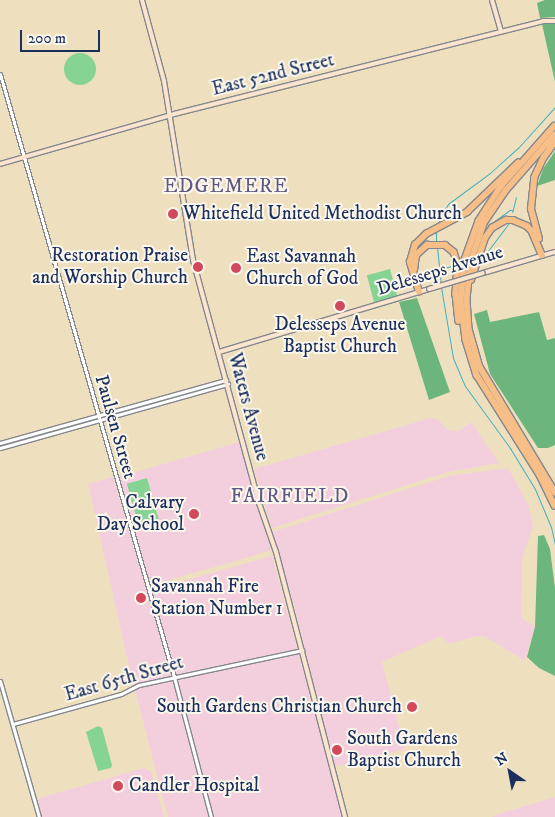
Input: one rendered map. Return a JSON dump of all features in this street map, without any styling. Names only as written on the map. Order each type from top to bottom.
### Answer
[{"type":"highway","points":[[419,292],[410,262],[414,245],[426,234],[467,212],[554,131]]},
{"type":"highway","points":[[554,131],[506,191],[484,224],[473,251],[469,271],[467,310],[471,338],[484,375],[555,492]]},
{"type":"highway","points":[[477,374],[466,340],[461,310],[462,279],[468,250],[479,221],[495,195],[554,131]]},
{"type":"highway","points":[[542,255],[531,209],[531,193],[538,168],[555,142]]},
{"type":"highway","points":[[467,310],[470,281],[477,259],[485,238],[499,223],[513,220],[527,226],[532,231],[542,255]]},
{"type":"highway","points":[[419,292],[414,260],[418,251],[427,245],[445,245],[457,257],[457,312],[466,350],[477,374],[540,475],[555,506]]},
{"type":"main road","name":"Waters Avenue","points":[[142,0],[164,81],[193,260],[302,650],[345,817]]},
{"type":"main road","points":[[492,0],[501,31]]},
{"type":"main road","name":"East 52nd Street","points":[[0,164],[170,115],[543,20],[555,21]]},
{"type":"main road","name":"Delesseps Avenue","points":[[219,352],[555,252]]},
{"type":"street","name":"Paulsen Street","points":[[0,74],[174,677],[211,817]]},
{"type":"street","points":[[0,448],[228,382]]},
{"type":"street","points":[[0,443],[99,418]]},
{"type":"street","name":"East 65th Street","points":[[13,724],[121,694],[139,685],[302,650]]},
{"type":"street","points":[[0,681],[39,817]]},
{"type":"shaded area","points":[[431,418],[439,420],[448,430],[459,431],[471,422],[499,463],[448,472],[272,528],[254,469]]},
{"type":"shaded area","name":"Calvary Day School","points":[[240,442],[271,551],[148,586],[117,477]]},
{"type":"shaded area","points":[[508,468],[529,506],[533,527],[522,559],[521,617],[535,627],[525,661],[484,636],[477,636],[449,644],[441,636],[382,662],[405,749],[334,767],[294,604],[272,532],[449,476]]},
{"type":"shaded area","points":[[113,477],[147,591],[272,556],[343,817],[168,817],[132,679],[88,484]]},
{"type":"shaded area","name":"Candler Hospital","points":[[144,768],[152,774],[164,817],[42,817],[38,800],[40,798]]},
{"type":"shaded area","points":[[555,797],[555,817],[492,816]]},
{"type":"green space","points":[[545,0],[555,0],[555,17],[540,18],[537,3]]},
{"type":"green space","points":[[542,24],[555,24],[555,82]]},
{"type":"green space","points":[[80,53],[91,58],[96,69],[91,80],[80,85],[69,80],[64,69],[69,58]]},
{"type":"green space","points":[[555,151],[555,180],[537,186],[543,169]]},
{"type":"green space","points":[[390,269],[397,296],[374,302],[367,275]]},
{"type":"green space","points":[[417,298],[450,392],[429,400],[399,302]]},
{"type":"green space","points":[[487,310],[490,322],[539,312],[547,340],[555,338],[555,445],[548,448],[538,448],[490,374],[474,314]]},
{"type":"green space","points":[[147,478],[159,519],[139,525],[127,484]]},
{"type":"green space","points":[[544,535],[550,549],[555,588],[555,676],[539,668],[527,657],[535,627],[538,536]]},
{"type":"green space","points":[[98,726],[102,728],[112,765],[111,768],[98,771],[86,732]]},
{"type":"waterway","points":[[438,226],[440,217],[448,204],[490,173],[518,148],[555,107]]},
{"type":"waterway","points":[[513,209],[516,197]]},
{"type":"waterway","points":[[489,225],[510,210],[513,210],[512,212]]},
{"type":"waterway","points":[[481,260],[509,223]]},
{"type":"waterway","points":[[436,232],[436,243]]},
{"type":"waterway","points":[[437,247],[441,283]]},
{"type":"waterway","points":[[439,269],[452,266]]},
{"type":"waterway","points":[[441,287],[453,358],[465,386],[510,448],[535,489],[551,527],[555,544]]},
{"type":"place","name":"Whitefield United Methodist Church","points":[[173,214]]},
{"type":"place","name":"Restoration Praise and Worship Church","points":[[198,267]]},
{"type":"place","name":"East Savannah Church of God","points":[[236,268]]},
{"type":"place","name":"Delesseps Avenue Baptist Church","points":[[340,306]]},
{"type":"place","name":"Calvary Day School","points":[[194,514]]},
{"type":"place","name":"Savannah Fire Station Number 1","points":[[141,598]]},
{"type":"place","name":"South Gardens Christian Church","points":[[412,707]]},
{"type":"place","name":"South Gardens Baptist Church","points":[[337,750]]},
{"type":"place","name":"Candler Hospital","points":[[118,786]]},
{"type":"district","name":"EDGEMERE","points":[[226,186]]},
{"type":"district","name":"FAIRFIELD","points":[[290,496]]}]
